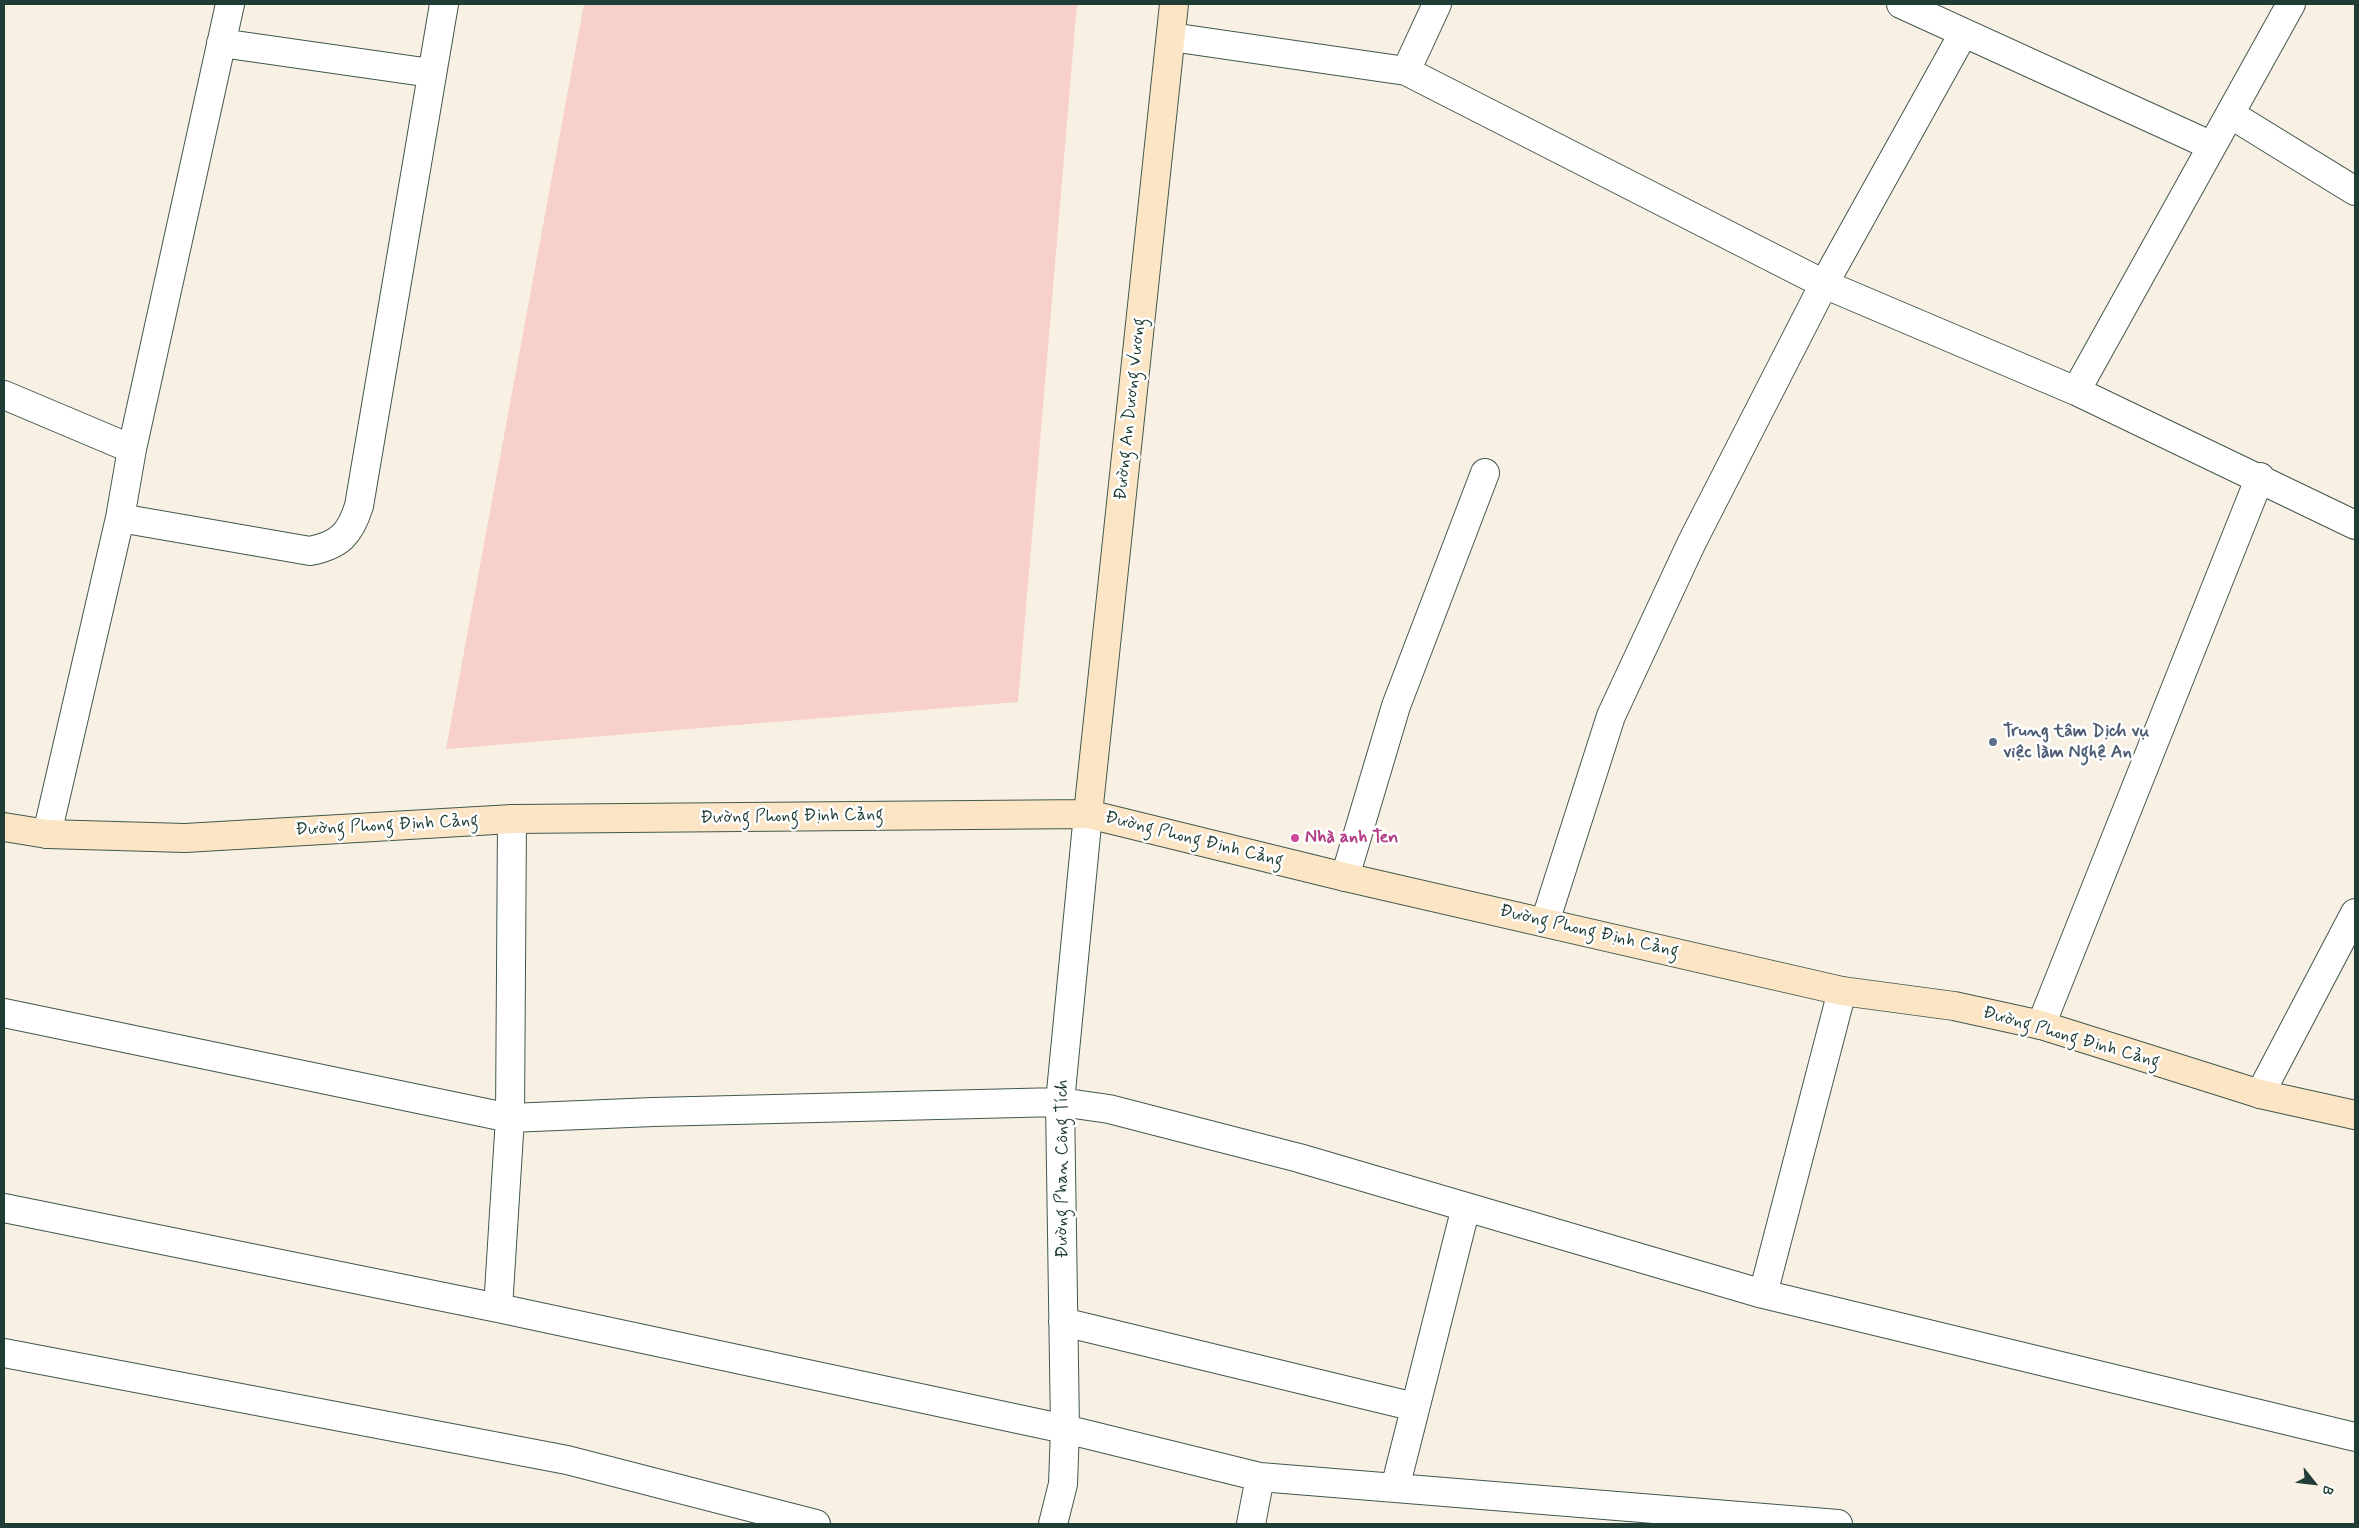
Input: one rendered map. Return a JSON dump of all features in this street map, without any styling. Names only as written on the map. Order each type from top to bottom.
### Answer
[{"type":"street","points":[[48,834],[120,518],[132,449],[230,4]]},
{"type":"street","points":[[120,518],[310,551],[326,548],[343,537],[353,523],[359,506],[430,74],[444,4]]},
{"type":"street","name":"Đường An Dương Vương","points":[[1088,814],[1174,4]]},
{"type":"street","points":[[1406,71],[1437,4]]},
{"type":"street","points":[[1901,4],[1963,34],[2212,146]]},
{"type":"street","points":[[2076,391],[2290,4]]},
{"type":"street","points":[[1545,922],[1611,716],[1692,542],[1824,284],[1963,34]]},
{"type":"street","points":[[1172,37],[1406,71],[1824,284],[2076,391],[2260,477],[2355,525]]},
{"type":"street","points":[[221,43],[430,74]]},
{"type":"street","points":[[2230,114],[2355,191]]},
{"type":"street","points":[[4,395],[132,449]]},
{"type":"street","points":[[1345,876],[1396,706],[1484,473]]},
{"type":"street","points":[[2041,1025],[2260,477]]},
{"type":"street","name":"Đường Phong Định Cảng","points":[[4,828],[48,834],[185,838],[512,819],[1088,814],[1345,876],[1842,991],[1954,1006],[2041,1025],[2260,1094],[2355,1116]]},
{"type":"street","name":"Đường Phan Công Tích","points":[[1053,1524],[1063,1484],[1065,1429],[1060,1102],[1088,814]]},
{"type":"street","points":[[498,1308],[510,1118],[512,819]]},
{"type":"street","points":[[2260,1094],[2355,913]]},
{"type":"street","points":[[1763,1294],[1842,991]]},
{"type":"street","points":[[4,1013],[510,1118],[653,1112],[1060,1102],[1109,1109],[1280,1153],[1763,1294],[2355,1437]]},
{"type":"street","points":[[1394,1488],[1466,1207]]},
{"type":"street","points":[[4,1208],[498,1308],[1065,1429],[1260,1477],[1838,1524]]},
{"type":"street","points":[[1064,1322],[1415,1407]]},
{"type":"street","points":[[4,1353],[566,1460],[816,1524]]},
{"type":"street","points":[[1251,1524],[1260,1477]]},
{"type":"shaded area","points":[[584,4],[1077,4],[1018,702],[446,749]]},
{"type":"place","name":"Trung tâm Dịch vụ việc làm Nghệ An","points":[[1993,742]]},
{"type":"place","name":"Nhà anh Ten","points":[[1295,838]]}]
